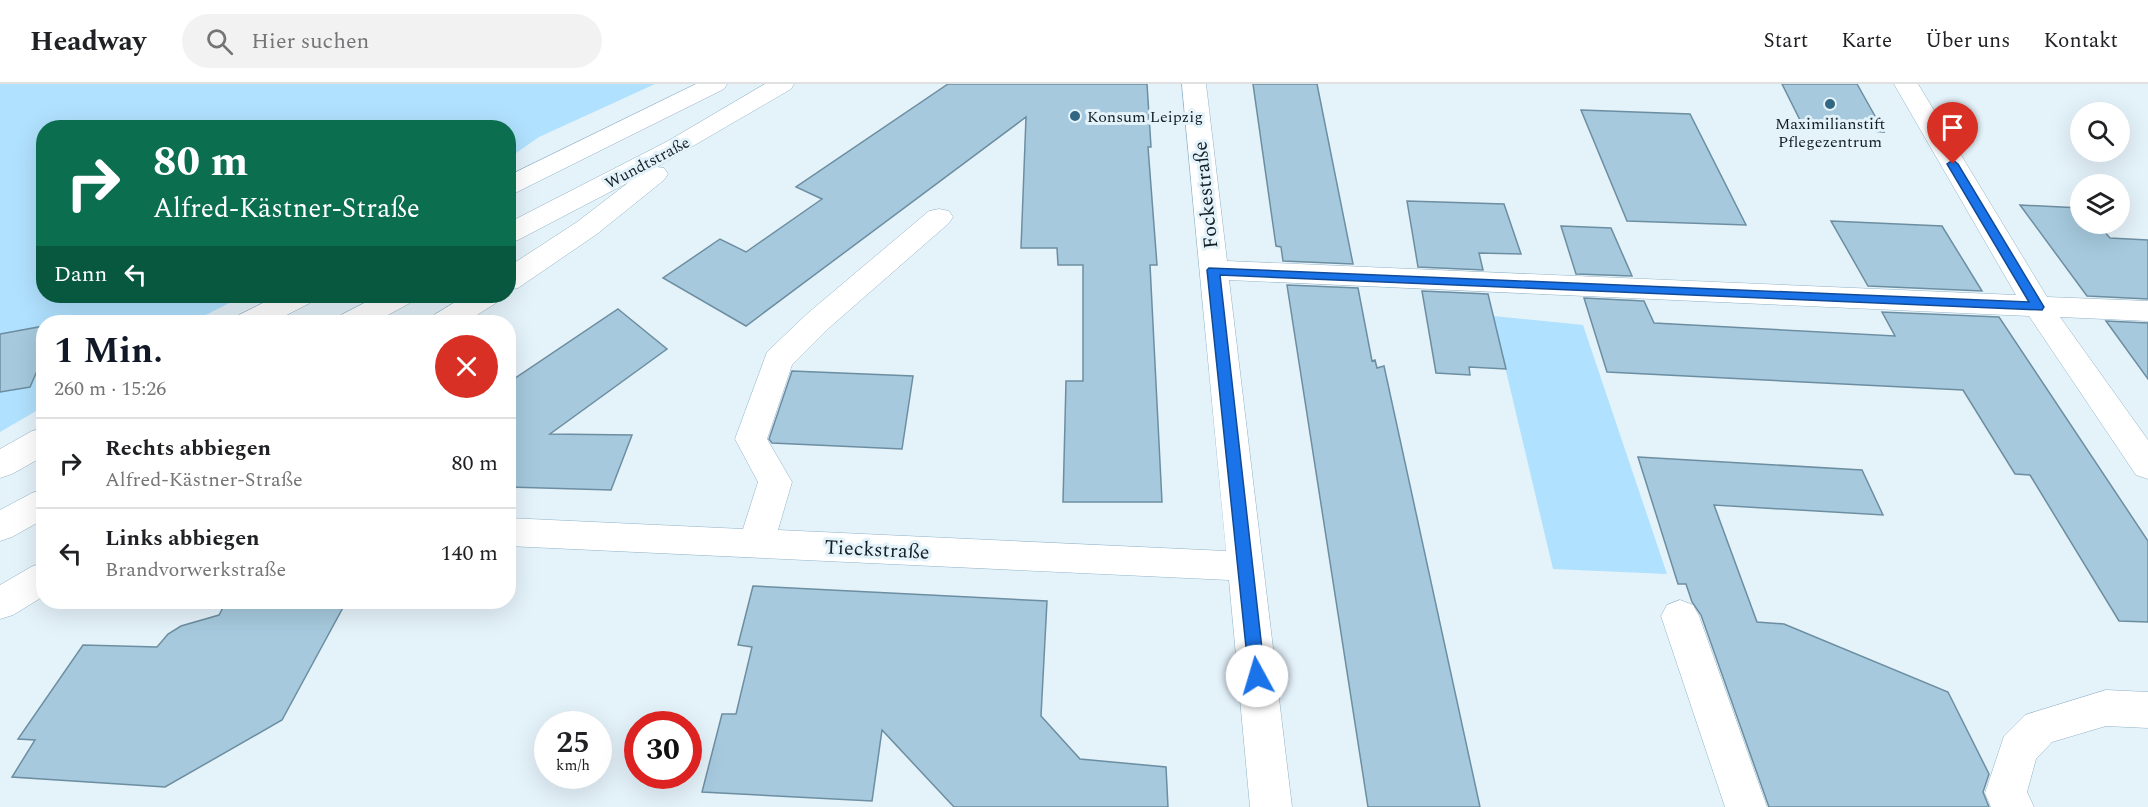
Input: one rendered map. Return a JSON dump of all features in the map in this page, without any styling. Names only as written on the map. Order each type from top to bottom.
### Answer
[{"type":"main road","points":[[516,182],[715,84]]},
{"type":"main road","name":"Wundtstraße","points":[[516,228],[658,137],[749,84]]},
{"type":"main road","name":"Wundtstraße","points":[[516,229],[718,123],[782,84]]},
{"type":"main road","name":"Fockestraße","points":[[1194,84],[1271,807]]},
{"type":"main road","points":[[1906,84],[2038,307],[2148,466]]},
{"type":"main road","points":[[516,276],[587,228],[718,123]]},
{"type":"main road","points":[[756,544],[775,482],[752,439],[778,360],[819,320],[939,217]]},
{"type":"main road","points":[[1213,270],[2148,311]]},
{"type":"main road","points":[[263,315],[287,303]]},
{"type":"main road","points":[[365,315],[387,303]]},
{"type":"main road","points":[[456,315],[475,303]]},
{"type":"main road","points":[[0,465],[36,445]]},
{"type":"main road","points":[[0,527],[36,507]]},
{"type":"main road","name":"Tieckstraße","points":[[516,532],[1245,566]]},
{"type":"main road","points":[[0,604],[36,582]]},
{"type":"main road","points":[[1680,616],[1746,807]]},
{"type":"main road","points":[[2013,807],[2006,793],[2018,749],[2039,728],[2106,708],[2148,710]]},
{"type":"shaded area","points":[[0,84],[655,84],[539,137],[516,153],[516,120],[36,120],[36,303],[229,303],[206,315],[36,315],[36,411],[0,432]]},
{"type":"shaded area","points":[[1493,316],[1583,325],[1667,574],[1553,569]]},
{"type":"building","points":[[948,84],[1147,84],[1151,147],[1148,147],[1157,265],[1150,265],[1162,502],[1063,502],[1066,381],[1083,381],[1083,265],[1058,265],[1057,248],[1021,248],[1026,117],[746,326],[663,278],[720,239],[746,252],[822,199],[796,187]]},
{"type":"building","points":[[1253,84],[1317,84],[1353,264],[1283,261],[1281,247],[1276,246]]},
{"type":"building","name":"Maximilianstift Pflegezentrum","points":[[1782,84],[1857,84],[1884,132],[1802,124]]},
{"type":"building","points":[[1581,110],[1690,114],[1746,225],[1627,221]]},
{"type":"building","points":[[1407,201],[1504,204],[1521,254],[1479,253],[1483,270],[1418,267]]},
{"type":"building","points":[[2020,205],[2070,208],[2070,234],[2107,234],[2110,238],[2148,240],[2148,299],[2087,296]]},
{"type":"building","points":[[1831,221],[1942,226],[1982,291],[1868,286]]},
{"type":"building","points":[[1561,226],[1611,228],[1632,276],[1576,274]]},
{"type":"building","points":[[1287,285],[1358,288],[1372,361],[1375,360],[1377,368],[1384,366],[1480,807],[1368,807]]},
{"type":"building","points":[[1422,291],[1488,294],[1506,369],[1469,367],[1470,375],[1436,373]]},
{"type":"building","points":[[1584,298],[1644,301],[1654,323],[1895,336],[1882,312],[1999,317],[2148,541],[2148,622],[2119,621],[2030,475],[2015,474],[1963,390],[1607,372]]},
{"type":"building","points":[[618,309],[667,349],[550,434],[632,435],[611,490],[516,487],[516,378]]},
{"type":"building","points":[[2106,321],[2148,323],[2148,379]]},
{"type":"building","points":[[36,327],[36,373],[30,387],[0,392],[0,334]]},
{"type":"building","points":[[792,371],[913,376],[902,449],[772,443],[769,439]]},
{"type":"building","points":[[1638,457],[1862,470],[1883,515],[1714,505],[1757,622],[1784,624],[1948,692],[1989,774],[1983,792],[1989,807],[1769,807],[1701,615],[1692,602],[1686,584],[1678,584]]},
{"type":"building","points":[[753,586],[1047,601],[1041,716],[1080,759],[1166,767],[1168,807],[954,807],[882,730],[872,801],[702,792],[722,714],[736,714],[752,647],[738,645]]},
{"type":"building","points":[[222,609],[342,609],[282,720],[165,787],[12,777],[35,740],[18,739],[83,645],[157,647],[168,634],[181,626],[219,615]]},
{"type":"place","name":"Maximilianstift Pflegezentrum","points":[[1830,104]]},
{"type":"place","name":"Konsum Leipzig","points":[[1075,116]]},
{"type":"route","points":[[1257,676],[1213,270],[2038,307],[1953,164]]}]
